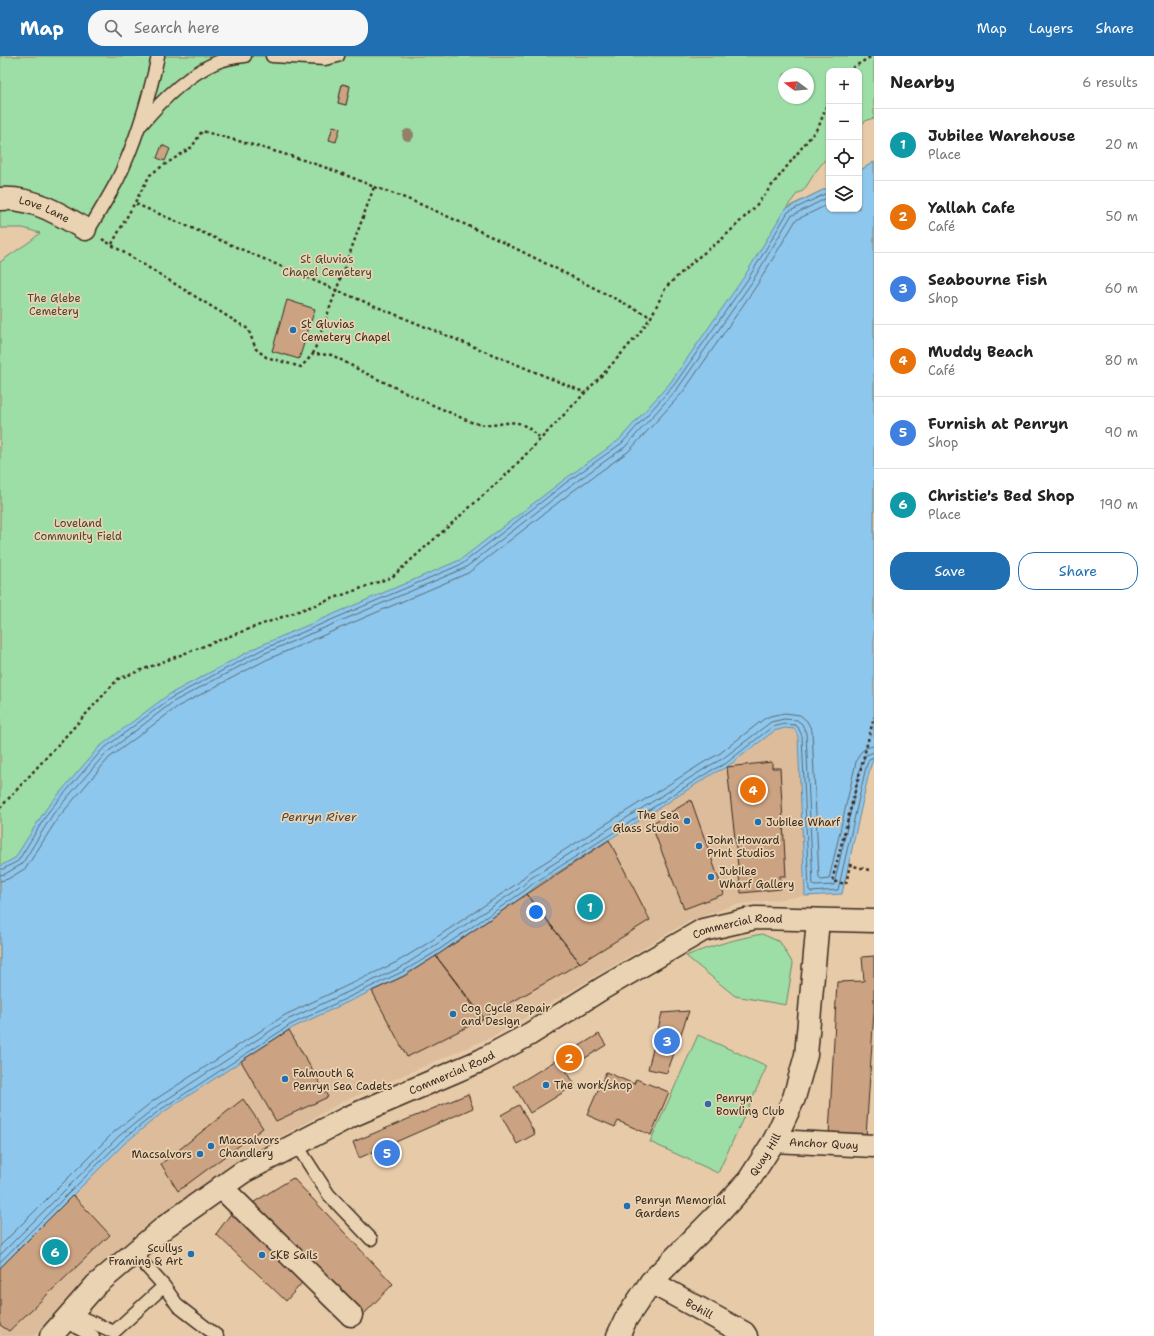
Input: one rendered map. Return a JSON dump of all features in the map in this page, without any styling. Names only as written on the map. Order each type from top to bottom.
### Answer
[{"type":"street","name":"Love Lane","points":[[0,199],[20,200],[37,205],[54,212],[85,229]]},
{"type":"street","name":"Commercial Road","points":[[62,1323],[96,1285],[166,1226],[243,1172],[349,1117],[482,1060],[530,1034],[603,988],[703,930],[756,918],[874,922]]},
{"type":"street","name":"Quay Hill","points":[[618,1336],[626,1320],[651,1282],[749,1180],[774,1141],[794,1098],[806,1055],[818,920]]},
{"type":"street","name":"Anchor Quay","points":[[774,1141],[874,1146]]},
{"type":"street","points":[[221,1187],[351,1315]]},
{"type":"street","name":"Bohill","points":[[651,1282],[744,1333],[746,1336]]},
{"type":"lane","points":[[85,229],[91,226],[117,181],[137,131],[150,90],[158,56]]},
{"type":"lane","points":[[137,131],[161,103],[174,90],[188,80],[215,63],[245,56]]},
{"type":"lane","points":[[272,56],[325,59],[338,56]]},
{"type":"lane","points":[[296,1144],[329,1195],[371,1239]]},
{"type":"lane","points":[[134,1253],[164,1286],[178,1306],[217,1336]]},
{"type":"lane","points":[[62,1323],[114,1332],[164,1286]]},
{"type":"lane","points":[[62,1323],[93,1336]]},
{"type":"path","points":[[852,68],[872,56]]},
{"type":"path","points":[[0,808],[118,679],[392,577],[508,473],[586,393],[638,335],[651,317],[666,287],[696,259],[722,240],[754,208],[819,126],[827,104]]},
{"type":"path","points":[[112,244],[136,204],[150,176],[158,169],[192,147],[202,131],[303,160],[399,195],[445,215],[549,265],[651,317]]},
{"type":"path","points":[[85,229],[112,244],[248,329],[256,349],[266,357],[301,368],[313,354],[374,187]]},
{"type":"path","points":[[136,204],[336,290],[586,393]]},
{"type":"path","points":[[313,354],[332,355],[408,394],[471,422],[491,425],[512,422],[520,424],[541,439]]},
{"type":"path","points":[[869,870],[850,865],[846,884],[832,881],[874,718]]},
{"type":"shaded area","points":[[785,728],[795,729],[798,737],[805,896],[734,905],[689,921],[494,1036],[342,1102],[227,1167],[100,1265],[34,1336],[0,1336],[0,1268],[125,1143],[162,1113],[292,1028],[404,976],[527,894],[536,886],[714,773],[727,767],[774,731]]},
{"type":"green space","points":[[0,56],[157,56],[136,131],[91,225],[0,197]]},
{"type":"green space","points":[[159,56],[874,56],[874,118],[867,120],[862,124],[862,68],[826,68],[826,159],[804,190],[797,194],[786,208],[826,188],[826,212],[862,212],[862,169],[874,162],[874,637],[0,1206],[0,262],[40,233],[23,228],[0,228],[0,200],[84,229],[118,182]],"holes":[[[342,84],[350,86],[346,105],[338,103]]]},
{"type":"green space","points":[[762,934],[780,942],[793,964],[786,1005],[735,996],[686,956],[723,943]]},
{"type":"green space","name":"Penryn Bowling Club","points":[[698,1035],[767,1066],[718,1173],[650,1142]]},
{"type":"water","name":"Penryn River","points":[[874,162],[874,757],[870,768],[842,894],[805,896],[798,737],[795,729],[785,728],[774,731],[727,767],[714,773],[536,886],[527,894],[404,976],[292,1028],[162,1113],[125,1143],[0,1268],[0,866],[15,858],[46,809],[99,747],[168,695],[259,646],[460,560],[565,479],[619,440],[670,383],[744,277],[785,209],[826,188],[826,212],[862,212],[862,169]]},
{"type":"building","points":[[342,84],[350,86],[346,105],[338,103]]},
{"type":"building","points":[[333,126],[340,128],[336,142],[329,140]]},
{"type":"building","points":[[162,145],[170,149],[165,161],[157,158]]},
{"type":"building","name":"St Gluvias Cemetery Chapel","points":[[287,300],[315,309],[299,359],[272,351]]},
{"type":"building","name":"Jubilee Wharf","points":[[772,762],[772,768],[780,768],[786,876],[780,876],[781,889],[741,893],[727,767]]},
{"type":"building","points":[[691,800],[724,894],[684,909],[651,824]]},
{"type":"building","points":[[609,840],[650,920],[580,963],[527,894]]},
{"type":"building","points":[[527,894],[580,963],[484,1018],[436,956]]},
{"type":"building","points":[[436,956],[483,1019],[407,1057],[372,991],[404,976]]},
{"type":"building","points":[[874,956],[874,1011],[866,1137],[829,1135],[837,982],[864,981],[862,957]]},
{"type":"building","points":[[689,1011],[667,1073],[648,1069],[662,1013]]},
{"type":"building","name":"Falmouth & Penryn Sea Cadets","points":[[289,1030],[328,1097],[276,1121],[241,1061]]},
{"type":"building","points":[[599,1034],[606,1045],[566,1070],[575,1085],[530,1113],[514,1086]]},
{"type":"building","points":[[606,1072],[634,1084],[636,1079],[669,1092],[651,1135],[618,1121],[615,1127],[587,1115]]},
{"type":"building","points":[[468,1094],[473,1108],[359,1158],[353,1142]]},
{"type":"building","name":"Macsalvors Chandlery","points":[[243,1099],[263,1128],[178,1191],[161,1164]]},
{"type":"building","points":[[519,1105],[535,1134],[517,1144],[501,1115]]},
{"type":"building","points":[[293,1178],[393,1284],[362,1316],[251,1204]]},
{"type":"building","points":[[73,1195],[110,1235],[9,1331],[0,1325],[0,1268]]},
{"type":"building","name":"SKB Sails","points":[[235,1208],[308,1276],[286,1301],[216,1234]]},
{"type":"place","name":"St Gluvias Cemetery Chapel","points":[[293,330]]},
{"type":"place","name":"Muddy Beach","points":[[753,790]]},
{"type":"place","name":"The Sea Glass Studio","points":[[687,821]]},
{"type":"place","name":"Jubilee Wharf","points":[[758,822]]},
{"type":"place","name":"John Howard Print Studios","points":[[699,846]]},
{"type":"place","name":"Jubilee Wharf Gallery","points":[[711,877]]},
{"type":"place","name":"Jubilee Warehouse","points":[[590,907]]},
{"type":"place","name":"Cog Cycle Repair and Design","points":[[453,1014]]},
{"type":"place","name":"Seabourne Fish","points":[[667,1041]]},
{"type":"place","name":"Yallah Cafe","points":[[569,1058]]},
{"type":"place","name":"Falmouth & Penryn Sea Cadets","points":[[285,1079]]},
{"type":"place","name":"The work/shop","points":[[546,1085]]},
{"type":"place","name":"Penryn Bowling Club","points":[[708,1104]]},
{"type":"place","name":"Macsalvors Chandlery","points":[[211,1146]]},
{"type":"place","name":"Furnish at Penryn","points":[[387,1153]]},
{"type":"place","name":"Macsalvors","points":[[200,1154]]},
{"type":"place","name":"Penryn Memorial Gardens","points":[[627,1206]]},
{"type":"place","name":"Christie's Bed Shop","points":[[55,1252]]},
{"type":"place","name":"Scullys Framing & Art","points":[[191,1254]]},
{"type":"place","name":"SKB Sails","points":[[262,1255]]},
{"type":"park label","name":"St Gluvias Chapel Cemetery","points":[[327,265]]},
{"type":"park label","name":"The Glebe Cemetery","points":[[54,304]]},
{"type":"park label","name":"Loveland Community Field","points":[[78,529]]}]
